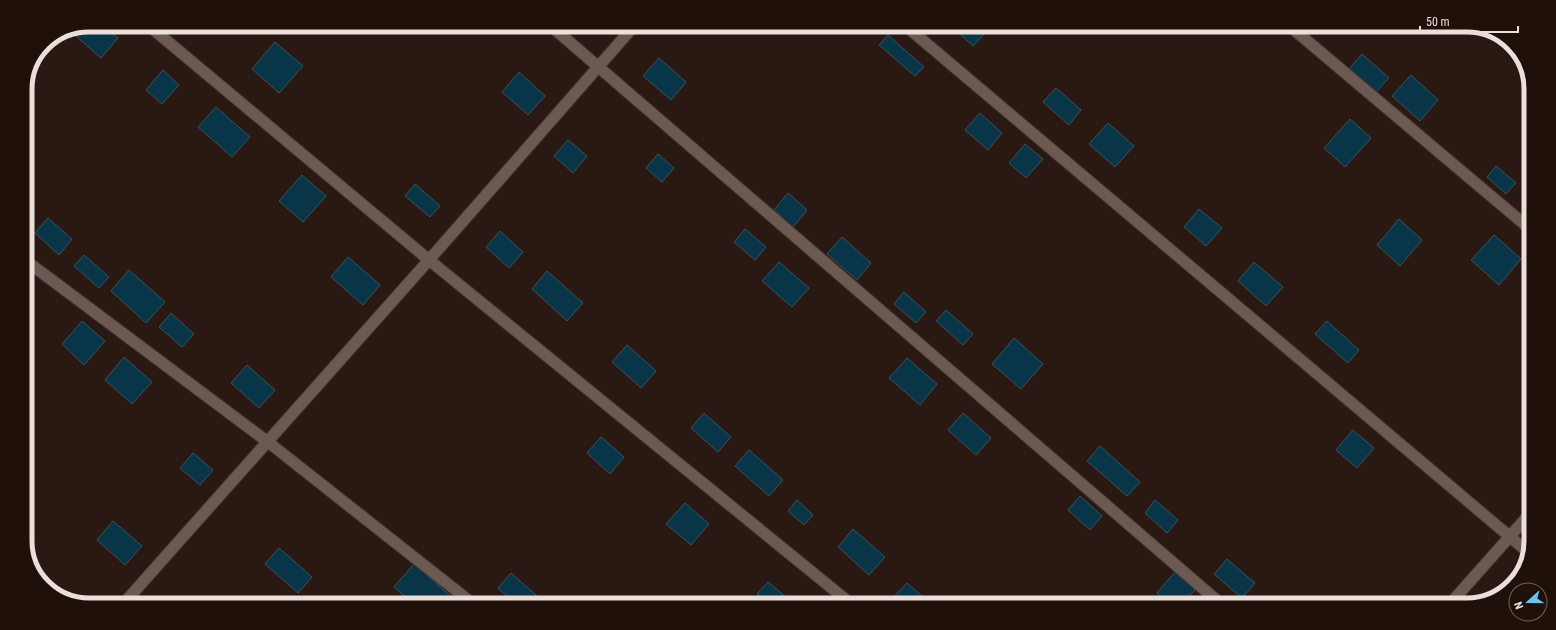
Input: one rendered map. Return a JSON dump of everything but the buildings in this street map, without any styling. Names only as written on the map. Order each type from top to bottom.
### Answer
[{"type":"street","points":[[156,32],[429,260],[843,598]]},
{"type":"street","points":[[557,32],[1214,598]]},
{"type":"street","points":[[129,598],[599,68],[629,32]]},
{"type":"street","points":[[913,32],[1523,548]]},
{"type":"street","points":[[1297,32],[1524,224]]},
{"type":"street","points":[[32,265],[268,442],[467,598]]},
{"type":"street","points":[[1455,598],[1524,521]]}]
